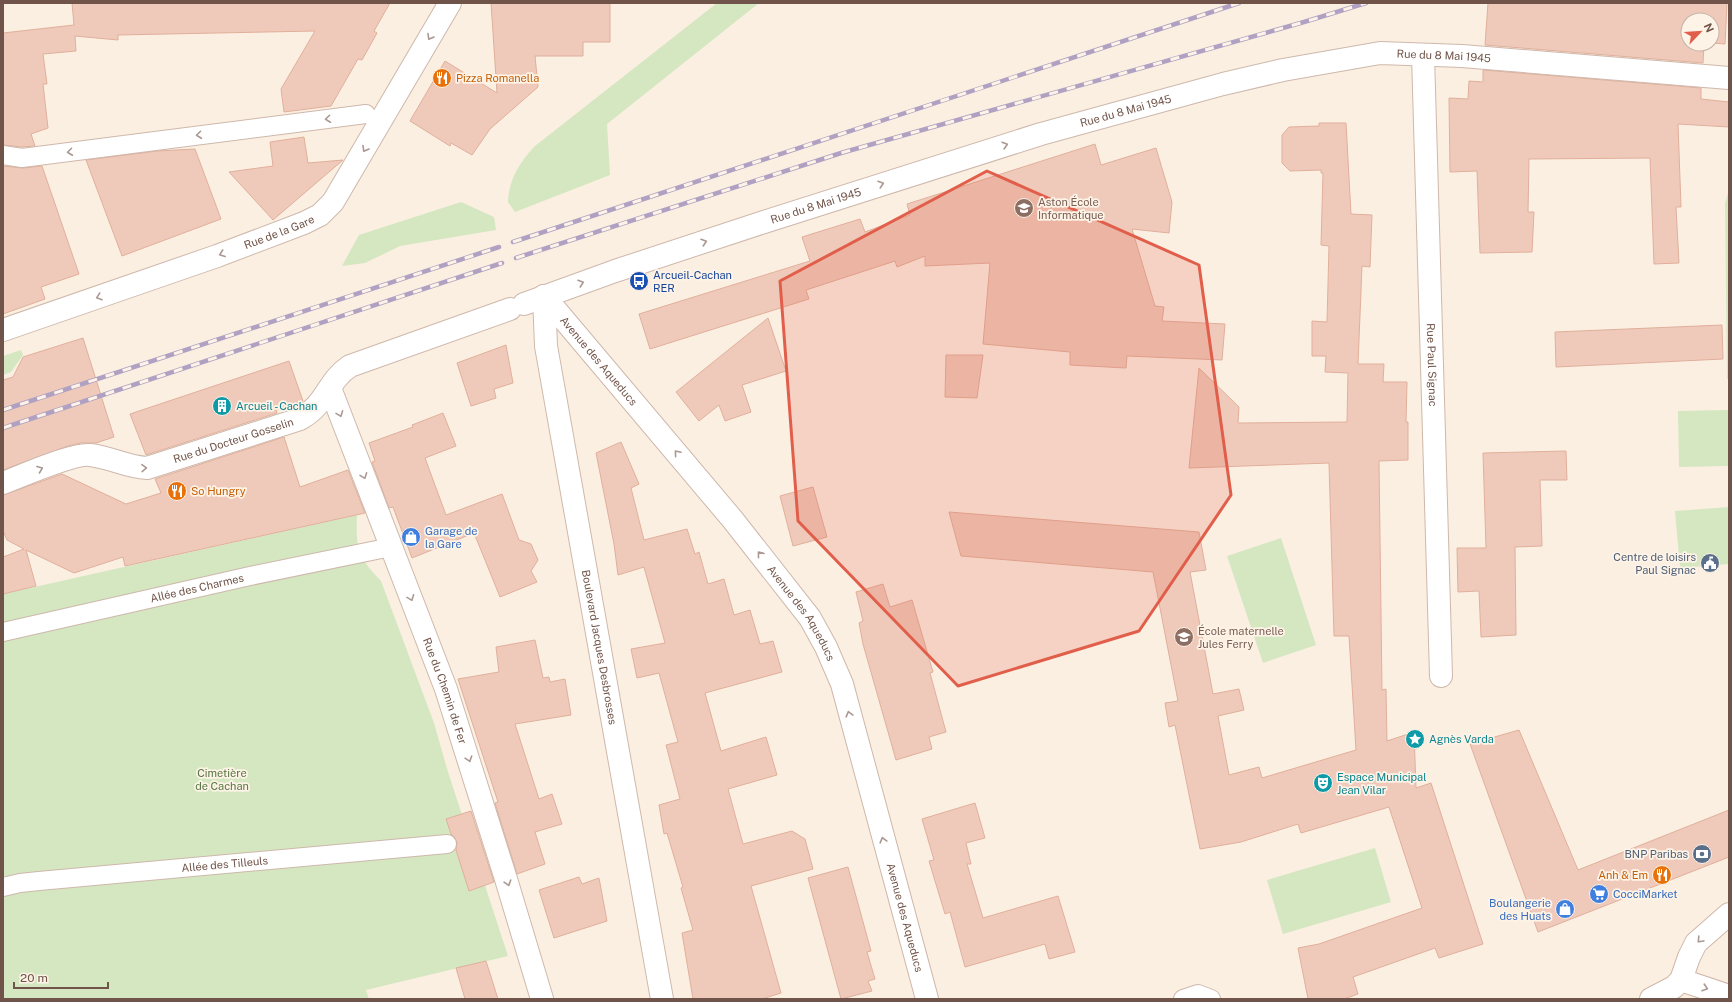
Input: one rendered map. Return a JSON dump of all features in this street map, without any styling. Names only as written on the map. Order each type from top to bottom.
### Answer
[{"type":"street","name":"Rue de la Gare","points":[[3,330],[217,256],[304,223],[320,215],[333,202],[450,3]]},
{"type":"street","name":"Rue du 8 Mai 1945","points":[[544,296],[764,222],[1041,134],[1201,90],[1283,70],[1380,53],[1462,56],[1729,78]]},
{"type":"street","name":"Rue Paul Signac","points":[[1423,54],[1441,676]]},
{"type":"street","name":"Rue du Docteur Gosselin","points":[[3,483],[72,457],[89,455],[106,458],[132,468],[147,468],[300,419],[310,414],[319,404],[335,378],[350,366],[544,296]]},
{"type":"street","name":"Boulevard Jacques Desbrosses","points":[[544,296],[546,346],[662,999]]},
{"type":"street","name":"Avenue des Aqueducs","points":[[544,296],[733,520],[810,618],[819,634],[842,684],[927,999]]},
{"type":"street","name":"Rue du Chemin de Fer","points":[[330,388],[446,689],[542,999]]},
{"type":"street","points":[[1651,999],[1674,987],[1681,980],[1689,957],[1696,943],[1729,914]]},
{"type":"street","points":[[1681,980],[1729,996]]},
{"type":"lane","points":[[3,155],[22,158],[366,114]]},
{"type":"lane","name":"Allée des Charmes","points":[[3,632],[250,576],[391,547]]},
{"type":"lane","name":"Allée des Tilleuls","points":[[3,887],[39,881],[447,844]]},
{"type":"lane","points":[[1184,999],[1198,994],[1211,999]]},
{"type":"highlighted area","points":[[987,171],[1199,265],[1231,495],[1139,631],[958,686],[798,521],[780,281]]},
{"type":"green space","points":[[717,3],[759,3],[607,124],[610,175],[515,212],[508,202],[510,186],[520,165],[535,146]]},
{"type":"green space","points":[[1729,190],[1729,379],[1727,379],[1725,203]]},
{"type":"green space","points":[[461,202],[494,217],[496,230],[400,246],[365,263],[342,266],[359,235]]},
{"type":"green space","points":[[21,350],[23,355],[11,372],[3,375],[3,356]]},
{"type":"green space","points":[[1729,410],[1729,466],[1679,467],[1678,411]]},
{"type":"green space","points":[[1729,507],[1729,564],[1680,568],[1675,511]]},
{"type":"green space","name":"Cimetière de Cachan","points":[[357,515],[357,536],[360,551],[367,565],[381,581],[434,723],[448,772],[508,956],[366,990],[369,999],[3,999],[3,594]]},
{"type":"green space","points":[[1281,538],[1316,645],[1263,663],[1227,556]]},
{"type":"green space","points":[[1375,848],[1391,902],[1283,934],[1267,880]]},
{"type":"building","points":[[72,3],[390,3],[374,31],[377,33],[362,60],[358,59],[331,106],[284,112],[281,89],[315,31],[118,35],[118,40],[75,36],[76,51],[43,54],[47,84],[43,84],[48,128],[31,134],[35,146],[22,147],[3,145],[3,33],[74,25]]},
{"type":"building","points":[[491,3],[610,3],[610,42],[583,42],[583,56],[535,56],[538,87],[490,129],[472,155],[451,143],[450,146],[410,121],[445,61],[497,93]]},
{"type":"building","points":[[1488,3],[1727,3],[1725,44],[1720,44],[1720,12],[1680,12],[1680,52],[1704,52],[1703,63],[1485,45]]},
{"type":"building","points":[[1483,70],[1701,88],[1701,99],[1729,102],[1729,127],[1678,124],[1681,207],[1676,207],[1679,263],[1654,264],[1650,158],[1529,159],[1528,212],[1534,212],[1532,252],[1480,253],[1477,171],[1450,172],[1449,98],[1468,99],[1469,81],[1483,82]]},
{"type":"building","points":[[1319,123],[1346,123],[1351,214],[1372,215],[1370,267],[1362,266],[1358,364],[1384,364],[1383,382],[1407,382],[1406,422],[1408,422],[1408,460],[1379,461],[1382,690],[1386,689],[1387,741],[1414,732],[1416,788],[1431,783],[1483,944],[1439,958],[1435,948],[1353,977],[1358,994],[1344,999],[1308,999],[1298,948],[1319,944],[1422,908],[1389,807],[1301,833],[1298,824],[1241,842],[1200,849],[1175,725],[1169,727],[1165,703],[1178,701],[1153,572],[961,556],[949,512],[1199,532],[1206,570],[1190,572],[1213,694],[1239,689],[1244,710],[1218,716],[1229,775],[1259,767],[1262,778],[1356,750],[1349,636],[1334,636],[1329,463],[1189,468],[1199,368],[1239,407],[1238,423],[1347,422],[1348,373],[1325,372],[1326,356],[1312,356],[1312,321],[1327,322],[1329,246],[1321,245],[1323,173],[1321,173],[1321,170],[1290,171],[1282,163],[1282,135],[1289,127],[1319,126]]},
{"type":"building","points":[[304,137],[308,163],[343,160],[273,220],[229,172],[273,166],[270,142]]},
{"type":"building","points":[[1095,144],[1101,165],[1156,148],[1172,202],[1169,233],[1132,229],[1155,306],[1164,307],[1162,321],[1225,324],[1222,360],[1127,356],[1126,368],[1070,365],[1070,352],[983,344],[990,263],[925,266],[925,256],[897,267],[895,261],[806,290],[809,299],[650,349],[639,314],[810,261],[802,237],[860,219],[865,232],[910,215],[907,204]]},
{"type":"building","points":[[195,149],[221,219],[122,256],[86,160],[157,151]]},
{"type":"building","points":[[3,166],[23,168],[42,166],[79,274],[41,287],[45,299],[3,314]]},
{"type":"building","points":[[768,318],[786,371],[742,385],[751,412],[725,421],[719,405],[699,421],[676,392]]},
{"type":"building","points":[[1722,325],[1723,359],[1556,367],[1555,332]]},
{"type":"building","points":[[83,338],[114,437],[96,443],[81,443],[68,446],[3,470],[3,380],[13,377],[23,357]]},
{"type":"building","points":[[506,345],[513,383],[494,389],[496,398],[471,406],[457,363]]},
{"type":"building","points":[[946,355],[983,355],[977,398],[945,397]]},
{"type":"building","name":"Arcueil - Cachan","points":[[289,361],[303,401],[276,410],[277,413],[146,455],[130,414]]},
{"type":"building","points":[[443,413],[456,446],[425,458],[446,515],[502,494],[519,540],[531,544],[538,560],[531,571],[537,582],[500,597],[474,533],[412,558],[393,507],[389,508],[372,462],[375,461],[369,443],[413,427],[412,425]]},
{"type":"building","points":[[284,437],[300,487],[348,470],[365,513],[125,566],[123,557],[74,573],[26,550],[36,586],[3,594],[3,557],[24,549],[7,540],[3,531],[3,495],[62,474],[126,504],[161,493],[155,479]]},
{"type":"building","points":[[621,442],[639,484],[631,488],[644,540],[687,529],[695,554],[699,552],[708,584],[724,579],[734,615],[750,610],[760,644],[773,641],[782,672],[705,693],[721,751],[766,737],[777,775],[728,789],[743,844],[792,831],[805,839],[813,869],[751,886],[781,993],[762,999],[693,999],[682,933],[693,930],[681,888],[683,887],[667,833],[664,834],[659,805],[680,799],[666,745],[678,742],[659,673],[637,678],[631,649],[665,643],[644,567],[618,575],[614,544],[596,453]]},
{"type":"building","points":[[1566,451],[1567,480],[1540,480],[1542,546],[1515,547],[1516,635],[1481,637],[1479,591],[1458,592],[1457,548],[1486,548],[1483,453]]},
{"type":"building","points":[[813,487],[827,537],[793,546],[780,496]]},
{"type":"building","points":[[883,584],[890,607],[912,600],[933,672],[930,673],[946,732],[929,737],[932,749],[896,760],[863,644],[859,623],[863,621],[856,592]]},
{"type":"building","points":[[535,640],[543,678],[549,677],[550,682],[565,679],[571,715],[515,724],[539,799],[552,794],[562,824],[535,832],[545,864],[517,874],[495,803],[498,802],[458,679],[499,672],[496,647]]},
{"type":"building","points":[[1519,730],[1578,870],[1729,810],[1729,857],[1538,932],[1470,744]]},
{"type":"building","points":[[975,803],[985,838],[966,843],[971,864],[967,864],[983,918],[1058,896],[1075,952],[1049,959],[1045,944],[965,967],[950,912],[945,914],[929,861],[934,860],[922,819]]},
{"type":"building","points":[[471,811],[494,882],[469,891],[456,850],[457,843],[451,834],[446,819]]},
{"type":"building","points":[[848,867],[871,951],[867,952],[875,979],[868,981],[872,991],[841,999],[808,878]]},
{"type":"building","points":[[579,877],[582,884],[599,878],[607,921],[554,938],[539,890]]},
{"type":"building","points":[[486,961],[498,999],[465,999],[456,968]]},
{"type":"railway","points":[[513,242],[1239,3]]},
{"type":"railway","points":[[516,258],[841,153],[1304,22],[1366,3]]},
{"type":"railway","points":[[3,410],[499,247]]},
{"type":"railway","points":[[3,428],[502,263]]},
{"type":"place","name":"Pizza Romanella","points":[[442,78]]},
{"type":"place","name":"Aston École Informatique","points":[[1024,208]]},
{"type":"place","name":"Arcueil-Cachan RER","points":[[639,281]]},
{"type":"place","name":"Arcueil - Cachan","points":[[222,406]]},
{"type":"place","name":"So Hungry","points":[[177,491]]},
{"type":"place","name":"Garage de la Gare","points":[[411,537]]},
{"type":"place","name":"Centre de loisirs Paul Signac","points":[[1710,563]]},
{"type":"place","name":"École maternelle Jules Ferry","points":[[1184,637]]},
{"type":"place","name":"Agnès Varda","points":[[1415,739]]},
{"type":"place","name":"Espace Municipal Jean Vilar","points":[[1323,783]]},
{"type":"place","name":"BNP Paribas","points":[[1702,854]]},
{"type":"place","name":"Anh & Em","points":[[1662,875]]},
{"type":"place","name":"CocciMarket","points":[[1599,894]]},
{"type":"place","name":"Boulangerie des Huats","points":[[1565,909]]}]
